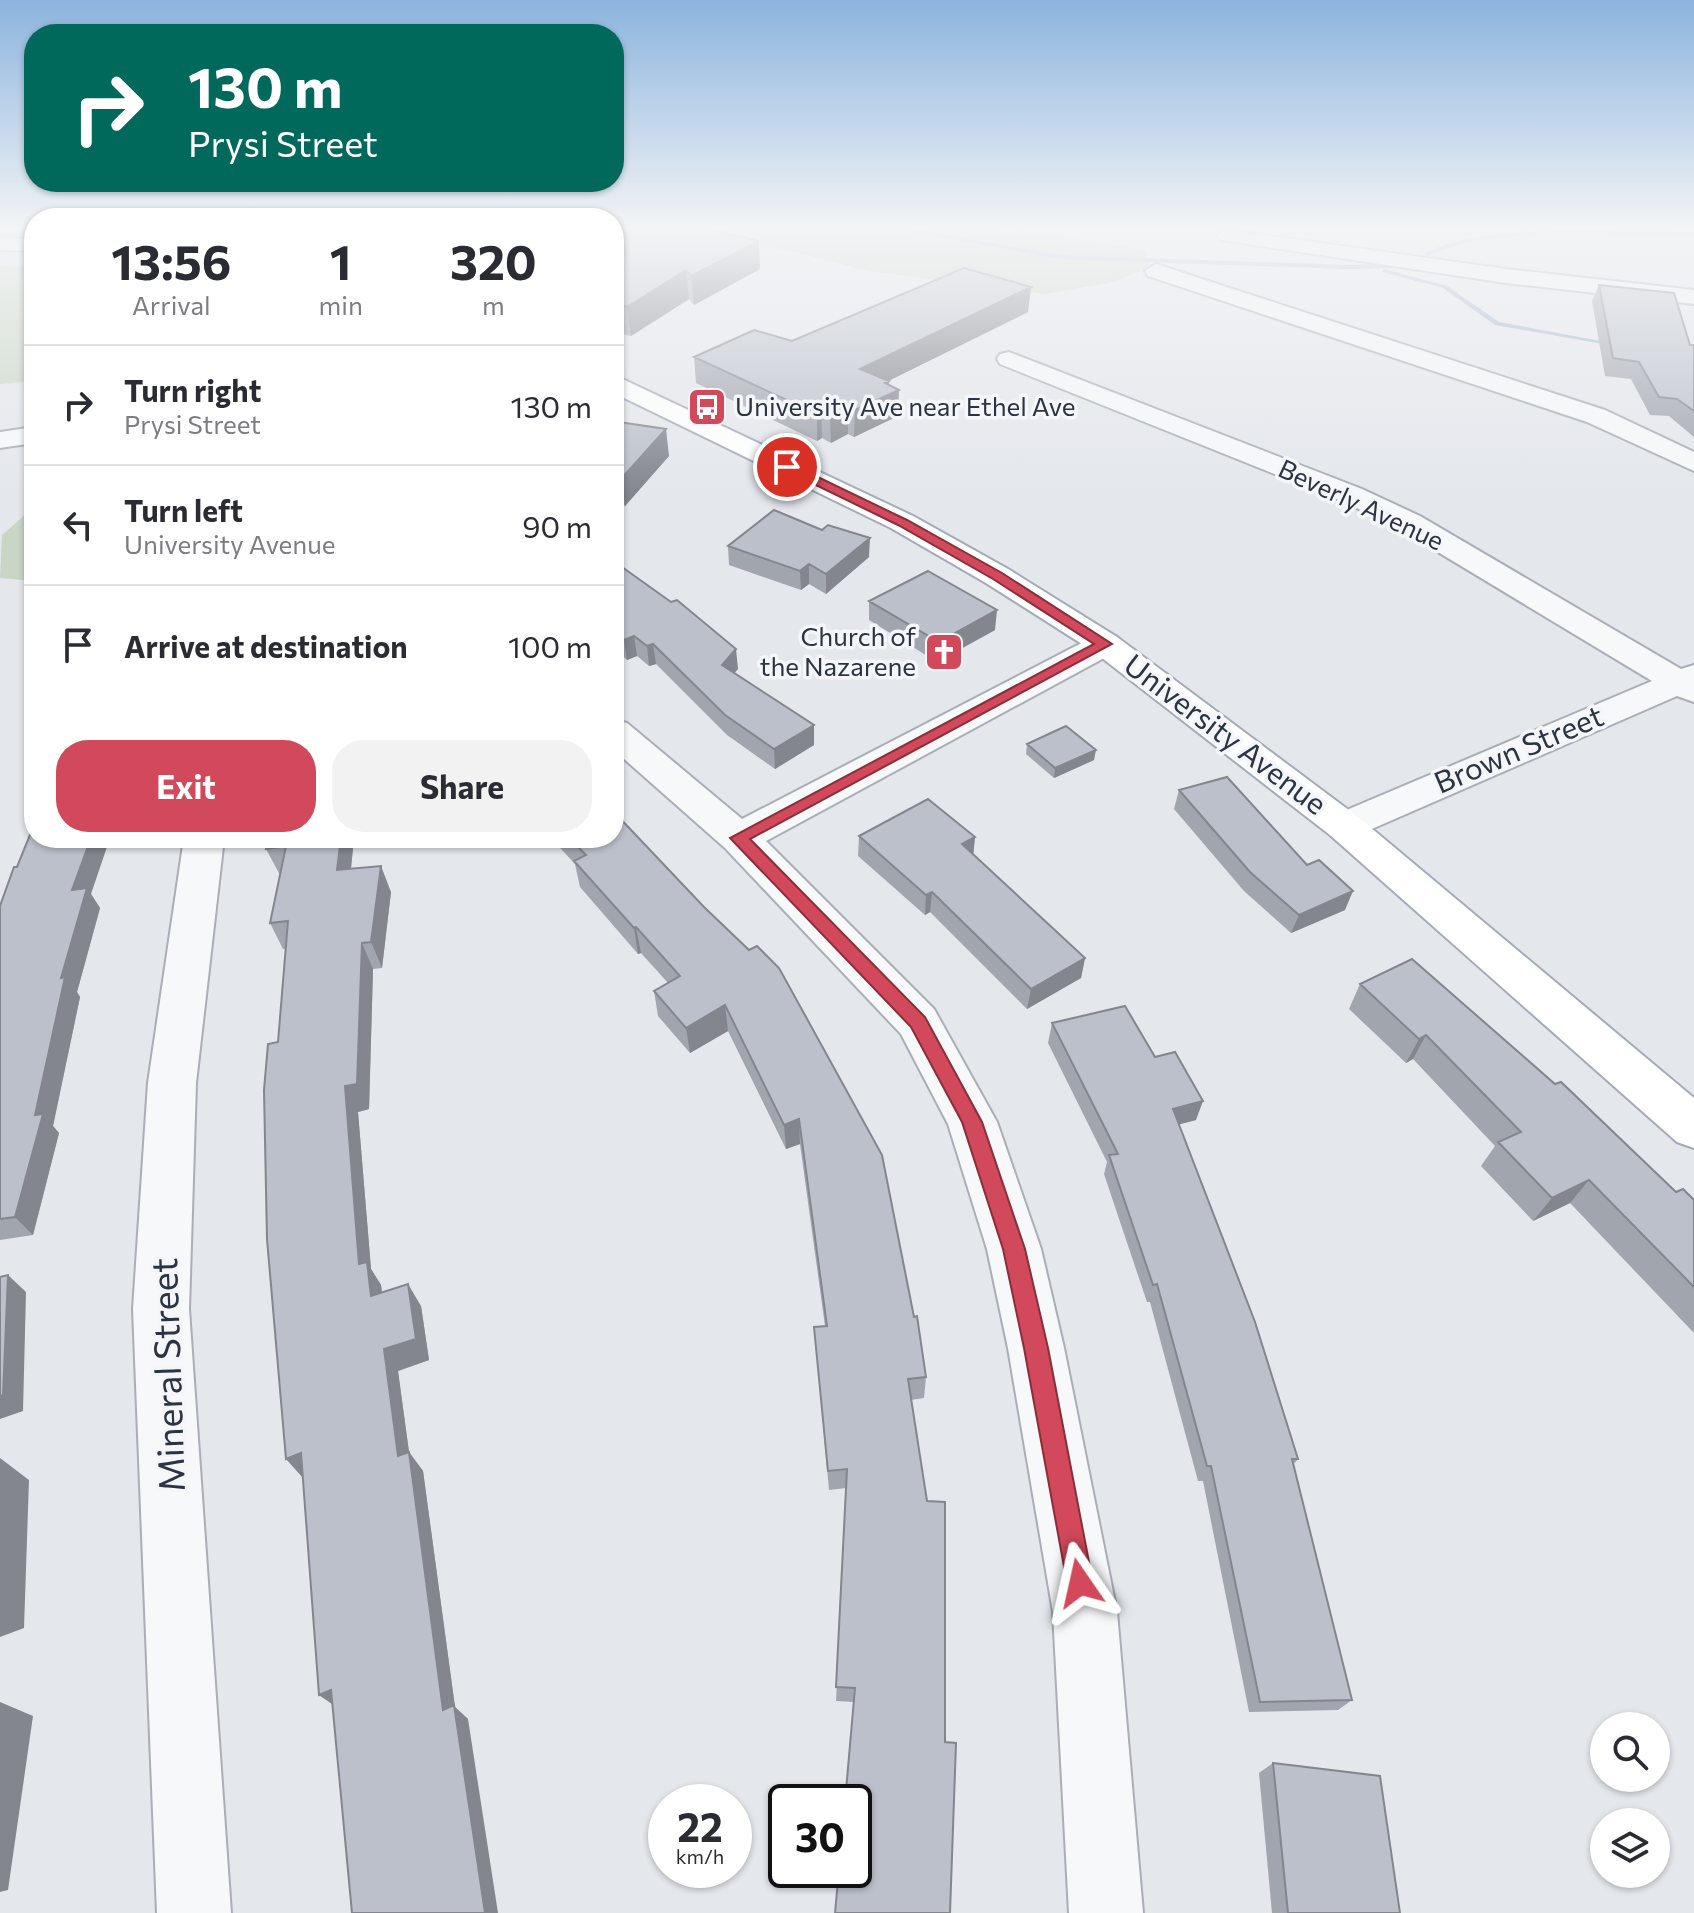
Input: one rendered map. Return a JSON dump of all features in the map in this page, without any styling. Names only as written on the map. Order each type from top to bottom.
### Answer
[{"type":"main road","name":"University Avenue","points":[[624,388],[902,522],[997,576],[1105,644],[1344,826],[1694,1127]]},
{"type":"street","points":[[1296,317],[1596,416],[1694,463]]},
{"type":"street","name":"Beverly Avenue","points":[[1009,359],[1409,522],[1689,683]]},
{"type":"street","points":[[0,440],[24,436]]},
{"type":"street","points":[[739,838],[1105,644]]},
{"type":"street","name":"Brown Street","points":[[1344,826],[1689,683]]},
{"type":"street","points":[[624,740],[739,838],[918,1022],[972,1122],[1014,1249],[1036,1348],[1085,1612],[1106,1913]]},
{"type":"street","name":"Mineral Street","points":[[194,1913],[161,1309],[172,1083],[203,848]]},
{"type":"green space","points":[[0,317],[24,317],[24,382],[0,384]]},
{"type":"green space","points":[[24,516],[24,580],[0,578],[2,535]]},
{"type":"building","points":[[848,317],[968,317],[860,369],[889,381],[885,383],[899,390],[855,410],[848,408],[830,416],[821,412],[817,414],[694,357],[754,330],[792,341]]},
{"type":"building","points":[[1605,317],[1681,317],[1690,345],[1694,345],[1694,411],[1677,399],[1659,397],[1639,362],[1613,358]]},
{"type":"building","points":[[624,423],[666,429],[624,476]]},
{"type":"building","points":[[774,510],[822,530],[828,525],[870,538],[826,574],[809,564],[800,571],[728,546]]},
{"type":"building","points":[[624,568],[671,602],[677,600],[736,649],[722,665],[814,725],[774,749],[725,715],[653,644],[647,646],[634,636],[624,640]]},
{"type":"building","points":[[928,571],[997,610],[939,642],[869,601]]},
{"type":"building","points":[[1066,726],[1096,750],[1055,768],[1027,744]]},
{"type":"building","points":[[1227,777],[1307,865],[1319,860],[1353,891],[1299,915],[1250,872],[1179,790]]},
{"type":"building","points":[[928,799],[975,837],[962,844],[1085,958],[1031,989],[932,892],[926,895],[859,836]]},
{"type":"building","points":[[624,823],[749,950],[757,946],[779,968],[882,1155],[914,1317],[917,1316],[926,1377],[908,1379],[927,1501],[945,1502],[945,1742],[956,1743],[950,1913],[835,1913],[837,1888],[872,1888],[872,1784],[847,1784],[855,1688],[836,1687],[847,1469],[828,1471],[814,1327],[827,1326],[799,1119],[784,1125],[725,1005],[686,1028],[654,991],[680,976],[574,861],[586,855],[579,848],[624,848]]},
{"type":"building","points":[[25,848],[87,848],[72,890],[87,888],[61,978],[65,977],[35,1115],[43,1114],[15,1217],[0,1219],[0,906],[14,867],[17,867]]},
{"type":"building","points":[[286,848],[340,848],[337,870],[381,866],[371,942],[362,943],[357,1084],[345,1086],[359,1264],[367,1262],[371,1296],[408,1284],[416,1339],[384,1349],[398,1456],[409,1452],[443,1710],[454,1705],[485,1913],[352,1913],[331,1690],[319,1695],[301,1453],[286,1459],[267,1239],[264,1090],[268,1044],[278,1042],[288,921],[270,923]]},
{"type":"building","points":[[1412,959],[1555,1084],[1561,1082],[1676,1192],[1683,1189],[1694,1200],[1694,1287],[1589,1180],[1552,1198],[1498,1142],[1521,1132],[1426,1035],[1419,1039],[1360,984]]},
{"type":"building","points":[[1125,1006],[1155,1057],[1175,1052],[1203,1101],[1173,1109],[1255,1322],[1298,1459],[1292,1459],[1352,1700],[1260,1702],[1211,1466],[1207,1466],[1157,1284],[1153,1285],[1109,1155],[1118,1154],[1052,1023]]},
{"type":"building","points":[[8,1275],[3,1395],[0,1396],[0,1277]]},
{"type":"building","points":[[1273,1763],[1380,1776],[1400,1913],[1288,1913]]},
{"type":"waterway","points":[[1488,317],[1497,324],[1614,344]]},
{"type":"place","name":"University Ave near Ethel Ave","points":[[707,407]]},
{"type":"place","name":"Church of the Nazarene","points":[[944,652]]},
{"type":"route","points":[[787,467],[902,522],[997,576],[1105,644],[739,838],[918,1022],[972,1122],[1014,1249],[1080,1583]]}]
